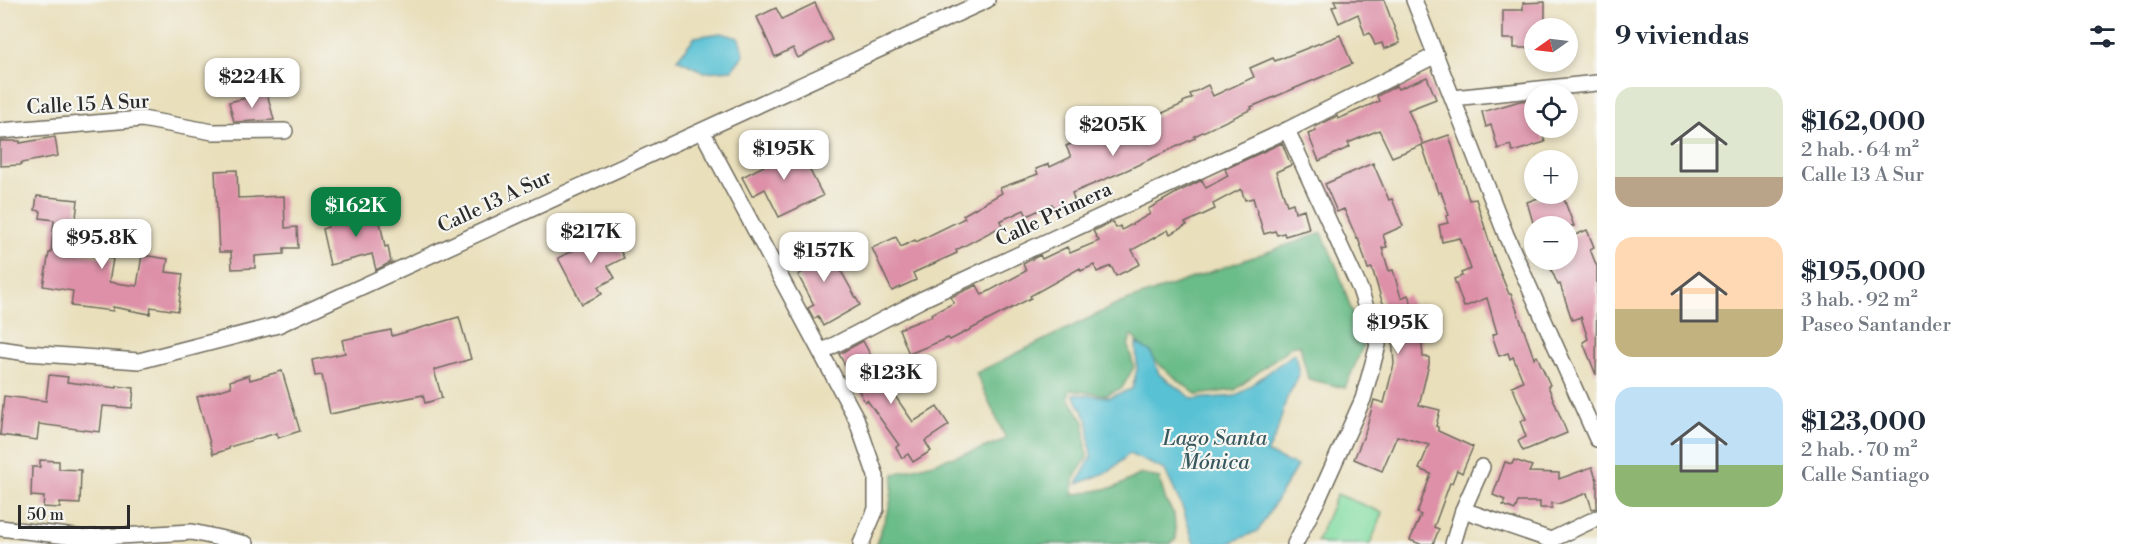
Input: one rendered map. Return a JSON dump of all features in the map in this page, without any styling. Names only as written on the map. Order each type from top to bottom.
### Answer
[{"type":"street","name":"Calle 13 A Sur","points":[[0,349],[138,361],[278,325],[987,0]]},
{"type":"street","points":[[1414,0],[1506,235],[1597,439]]},
{"type":"street","name":"Calle Primera","points":[[821,352],[923,299],[1287,130],[1436,55]]},
{"type":"street","points":[[1453,98],[1597,83]]},
{"type":"street","name":"Calle 15 A Sur","points":[[0,131],[142,119],[213,132],[285,131]]},
{"type":"street","points":[[1287,130],[1360,289],[1378,345],[1363,399],[1319,497],[1294,544]]},
{"type":"street","points":[[702,131],[856,418],[876,476],[876,509],[861,544]]},
{"type":"street","points":[[1453,544],[1463,510],[1482,467]]},
{"type":"street","points":[[1463,510],[1551,540],[1597,518]]},
{"type":"street","points":[[0,528],[84,538],[192,532],[246,544]]},
{"type":"green space","points":[[1322,233],[1338,270],[1363,346],[1345,388],[1308,379],[1300,345],[1293,345],[1235,390],[1197,395],[1164,369],[1131,335],[1128,346],[1134,367],[1122,388],[1106,395],[1070,390],[1068,397],[1084,422],[1087,458],[1075,476],[1072,495],[1116,487],[1141,474],[1159,478],[1166,501],[1174,514],[1176,539],[1170,544],[876,544],[890,505],[894,474],[978,450],[1006,439],[976,373],[1118,304]]},
{"type":"green space","points":[[1337,494],[1383,513],[1370,544],[1324,544],[1317,541]]},
{"type":"water","points":[[721,33],[739,38],[744,54],[732,70],[704,72],[677,59],[695,37]]},
{"type":"water","points":[[83,223],[119,227],[117,242],[81,237]]},
{"type":"water","name":"Lago Santa Mónica","points":[[1136,343],[1151,352],[1159,374],[1193,399],[1236,396],[1295,353],[1299,375],[1286,400],[1276,435],[1267,453],[1297,466],[1258,531],[1227,544],[1194,544],[1183,509],[1165,470],[1129,454],[1110,471],[1077,484],[1091,457],[1088,421],[1073,394],[1110,397],[1132,389],[1137,369]]},
{"type":"building","points":[[1334,0],[1384,0],[1400,43],[1384,49],[1382,43],[1375,45],[1370,33],[1365,35],[1358,14],[1339,23],[1332,7],[1337,6]]},
{"type":"building","points":[[1545,2],[1545,18],[1524,18],[1524,48],[1514,48],[1514,39],[1503,39],[1503,10],[1523,10],[1523,3]]},
{"type":"building","points":[[815,3],[832,40],[798,58],[793,48],[775,57],[757,17],[776,8],[782,19]]},
{"type":"building","points":[[1340,35],[1352,64],[1251,107],[1252,109],[1194,136],[1195,138],[1072,193],[1075,202],[1055,210],[1052,204],[1027,216],[1024,210],[1000,221],[1002,226],[956,250],[957,253],[913,273],[916,280],[892,291],[872,248],[896,237],[901,247],[915,240],[916,242],[965,218],[963,215],[1002,193],[1000,188],[1038,174],[1036,169],[1049,164],[1050,167],[1071,157],[1066,146],[1085,138],[1088,144],[1119,130],[1118,126],[1134,118],[1136,121],[1148,116],[1149,119],[1183,104],[1192,98],[1190,94],[1208,85],[1213,96],[1254,77],[1250,68],[1273,58],[1275,61]]},
{"type":"building","points":[[1427,77],[1436,99],[1408,110],[1423,144],[1449,135],[1469,200],[1476,199],[1495,260],[1509,294],[1511,294],[1534,358],[1537,356],[1550,385],[1548,386],[1567,433],[1523,451],[1518,441],[1526,437],[1520,421],[1526,419],[1512,386],[1523,381],[1513,357],[1510,359],[1508,353],[1499,356],[1492,335],[1497,333],[1487,298],[1464,307],[1454,279],[1471,269],[1460,238],[1442,242],[1439,225],[1448,223],[1446,216],[1449,215],[1441,192],[1438,193],[1422,145],[1392,157],[1379,130],[1348,143],[1350,147],[1319,161],[1308,134],[1316,131],[1315,127],[1337,116],[1338,119],[1379,101],[1377,96],[1396,86],[1398,89]]},
{"type":"building","points":[[267,93],[274,120],[234,122],[229,102]]},
{"type":"building","points":[[1524,101],[1524,138],[1544,138],[1545,142],[1513,152],[1510,145],[1498,149],[1491,125],[1486,127],[1482,112]]},
{"type":"building","points":[[55,137],[58,156],[21,163],[21,165],[0,166],[0,141],[20,141],[20,143]]},
{"type":"building","points":[[1282,143],[1291,165],[1276,172],[1287,205],[1293,203],[1295,212],[1304,209],[1309,229],[1285,236],[1284,233],[1277,235],[1275,231],[1264,234],[1253,198],[1245,200],[1241,189],[1213,204],[1215,209],[1185,223],[1187,225],[1170,234],[1168,230],[1132,250],[1140,264],[1116,276],[1111,266],[1097,272],[1094,265],[1081,271],[1080,268],[1030,296],[1031,298],[950,340],[948,338],[909,354],[899,329],[932,316],[931,314],[954,303],[951,297],[977,285],[982,295],[1026,271],[1023,264],[1040,255],[1042,259],[1067,247],[1070,253],[1099,241],[1093,231],[1113,222],[1116,228],[1120,226],[1122,230],[1150,214],[1148,209],[1178,192],[1202,180],[1206,188],[1228,176],[1225,169]]},
{"type":"building","points":[[771,144],[777,156],[790,150],[794,157],[801,153],[823,196],[779,217],[765,189],[752,196],[742,177],[764,166],[757,152]]},
{"type":"building","points":[[1373,163],[1403,226],[1383,235],[1387,247],[1382,248],[1389,271],[1393,270],[1401,298],[1408,295],[1420,324],[1423,357],[1429,357],[1419,405],[1440,410],[1436,426],[1438,431],[1473,447],[1462,473],[1457,470],[1450,483],[1434,527],[1439,529],[1433,544],[1420,544],[1410,540],[1421,515],[1417,513],[1431,474],[1419,469],[1429,445],[1397,436],[1382,471],[1354,459],[1365,433],[1374,400],[1384,403],[1394,364],[1392,338],[1397,337],[1372,268],[1368,269],[1358,238],[1344,209],[1337,212],[1325,184]]},
{"type":"building","points":[[237,170],[238,198],[284,196],[285,228],[297,227],[298,248],[284,248],[284,254],[255,256],[255,268],[232,269],[231,252],[219,252],[215,171]]},
{"type":"building","points":[[37,196],[78,200],[72,252],[113,259],[109,282],[137,286],[142,255],[168,259],[166,272],[183,274],[178,311],[151,307],[150,314],[113,307],[113,311],[71,306],[73,291],[43,286],[49,253],[51,253],[54,220],[40,218],[41,211],[35,210]]},
{"type":"building","points":[[1528,204],[1566,204],[1570,216],[1531,216]]},
{"type":"building","points":[[377,207],[385,247],[388,246],[391,262],[376,270],[372,254],[330,265],[322,229],[328,227],[326,217]]},
{"type":"building","points":[[608,228],[624,258],[608,266],[615,278],[598,287],[602,294],[582,304],[558,258],[574,250],[568,240],[580,234],[583,241]]},
{"type":"building","points":[[1587,230],[1594,247],[1590,249],[1597,267],[1596,375],[1583,342],[1588,339],[1581,317],[1572,320],[1560,284],[1558,285],[1551,270],[1578,270],[1578,234]]},
{"type":"building","points":[[805,238],[808,243],[813,240],[825,261],[837,254],[844,269],[841,271],[860,305],[823,326],[818,316],[814,319],[808,308],[814,305],[798,275],[803,272],[789,247]]},
{"type":"building","points":[[459,317],[471,359],[434,370],[442,398],[425,403],[423,395],[330,414],[322,375],[315,376],[312,360],[345,353],[342,340],[391,330],[392,336]]},
{"type":"building","points":[[863,341],[879,371],[913,422],[937,407],[949,425],[925,441],[931,451],[913,462],[908,454],[902,458],[896,447],[899,445],[867,400],[865,402],[839,354]]},
{"type":"building","points":[[282,371],[300,431],[278,438],[277,433],[213,454],[197,397],[231,387],[230,381],[249,375],[250,380]]},
{"type":"building","points":[[49,375],[68,377],[67,382],[134,388],[132,408],[103,406],[100,432],[39,424],[37,440],[0,435],[4,396],[46,401]]},
{"type":"building","points":[[40,460],[59,461],[59,469],[81,470],[80,504],[60,503],[60,508],[43,507],[44,497],[31,496],[32,467],[40,467]]},
{"type":"building","points":[[1514,460],[1532,466],[1529,472],[1559,473],[1559,479],[1592,467],[1597,480],[1597,508],[1592,509],[1587,493],[1558,504],[1552,503],[1552,508],[1540,508],[1540,502],[1518,502],[1515,510],[1503,505],[1505,500],[1493,495],[1505,462],[1512,464]]}]
